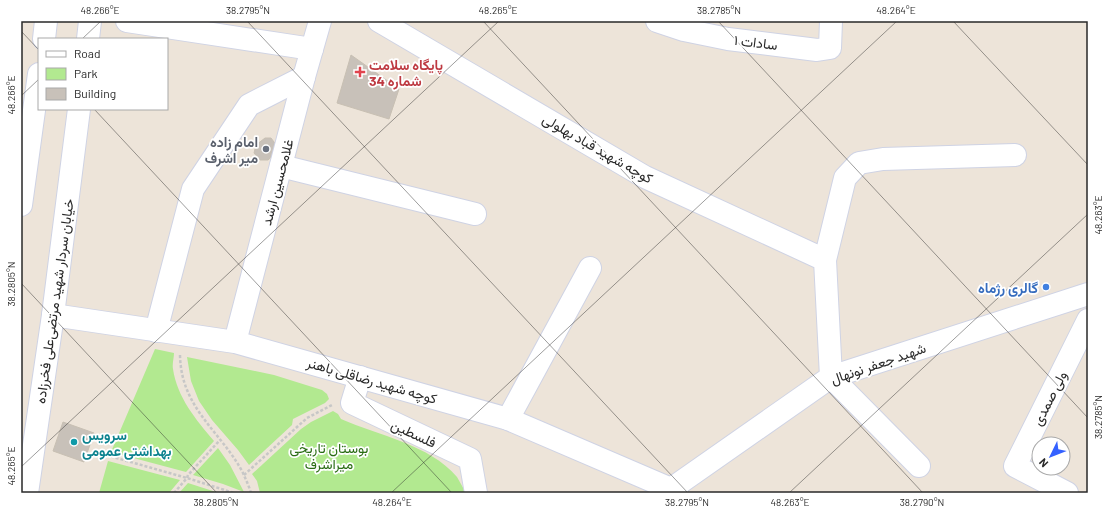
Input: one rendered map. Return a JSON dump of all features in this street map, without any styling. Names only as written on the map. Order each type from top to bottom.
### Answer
[{"type":"street","points":[[44,38],[46,21]]},
{"type":"street","points":[[88,38],[90,21]]},
{"type":"street","points":[[127,21],[312,49]]},
{"type":"street","name":"غلامحسین ارشد","points":[[235,342],[320,21]]},
{"type":"street","name":"کوچه شهید قباد بهلولی","points":[[379,21],[645,176],[825,260]]},
{"type":"street","name":"سادات ۱","points":[[657,21],[684,30],[728,39],[817,50],[830,48],[831,21]]},
{"type":"street","points":[[156,330],[194,189],[249,105],[304,77]]},
{"type":"street","points":[[21,205],[24,155],[38,79]]},
{"type":"street","name":"خیابان سردار شهید مرتضی‌علی فخرزاده","points":[[27,493],[79,110]]},
{"type":"street","points":[[919,466],[831,377],[825,260],[845,178],[859,163],[883,160],[1015,155]]},
{"type":"street","points":[[281,166],[475,214]]},
{"type":"street","points":[[508,419],[590,268]]},
{"type":"street","name":"شهید جعفر نونهال","points":[[672,492],[831,377],[1088,294]]},
{"type":"street","name":"کوچه شهید رضاقلی باهنر","points":[[52,315],[235,342],[508,419],[672,492]]},
{"type":"street","name":"ولی صمدی","points":[[1067,493],[1015,466],[1088,320]]},
{"type":"street","points":[[352,403],[360,377]]},
{"type":"street","name":"فلسطین","points":[[352,403],[470,459],[476,493]]},
{"type":"path","points":[[180,355],[180,369],[186,390],[195,408],[237,462],[249,485],[251,493]]},
{"type":"path","points":[[244,475],[307,418],[332,405],[352,403]]},
{"type":"path","points":[[174,493],[188,475],[220,440]]},
{"type":"path","points":[[106,455],[234,493]]},
{"type":"green space","points":[[155,349],[174,353],[173,367],[175,379],[183,399],[188,408],[214,441],[186,472],[111,452]]},
{"type":"green space","name":"بوستان تاریخی میراشرف","points":[[187,357],[274,375],[322,390],[327,394],[329,399],[325,403],[293,419],[292,425],[249,465],[212,420],[199,401],[191,381]]},
{"type":"green space","name":"بوستان تاریخی میراشرف","points":[[333,411],[338,414],[341,419],[403,442],[432,456],[446,466],[457,477],[466,493],[260,493],[257,481],[252,474],[301,429]]},
{"type":"green space","points":[[218,448],[230,465],[244,492],[193,475]]},
{"type":"green space","points":[[108,461],[180,480],[169,493],[99,493]]},
{"type":"green space","points":[[188,483],[219,493],[179,493]]},
{"type":"building","name":"پایگاه سلامت شماره 34","points":[[351,55],[399,89],[389,119],[337,103]]},
{"type":"building","name":"امام زاده میر اشرف","points":[[265,138],[271,138],[277,146],[276,153],[268,160],[260,160],[254,153],[256,145]]},
{"type":"building","name":"سرویس بهداشتی عمومی","points":[[63,422],[94,433],[84,462],[53,451]]},
{"type":"place","name":"پایگاه سلامت شماره 34","points":[[360,72]]},
{"type":"place","name":"امام زاده میر اشرف","points":[[266,149]]},
{"type":"place","name":"گالری رژماه","points":[[1046,287]]},
{"type":"place","name":"سرویس بهداشتی عمومی","points":[[74,442]]}]
